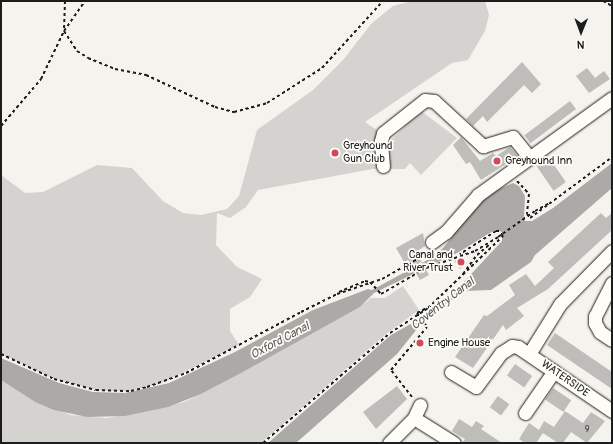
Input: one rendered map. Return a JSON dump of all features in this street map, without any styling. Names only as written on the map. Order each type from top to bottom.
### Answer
[{"type":"street","points":[[430,247],[446,232],[474,198],[612,98]]},
{"type":"street","points":[[383,166],[381,141],[384,134],[425,100],[434,101],[483,146],[513,137],[530,158]]},
{"type":"street","points":[[529,354],[560,304],[612,251]]},
{"type":"street","points":[[612,283],[595,316],[595,323],[600,332],[612,340]]},
{"type":"street","name":"WATERSIDE","points":[[451,372],[476,387],[501,353],[512,346],[518,347],[612,411]]},
{"type":"street","points":[[525,413],[554,371]]},
{"type":"street","points":[[390,443],[414,418],[420,405]]},
{"type":"street","points":[[414,418],[454,443]]},
{"type":"path","points":[[65,1],[64,31],[77,51],[88,58],[115,68],[146,75],[215,107],[234,112],[267,103],[322,68],[383,1]]},
{"type":"path","points":[[1,126],[41,79],[64,31],[85,1]]},
{"type":"path","points":[[603,1],[612,6]]},
{"type":"path","points":[[514,179],[522,183],[529,194],[528,218],[539,214],[612,158]]},
{"type":"path","points":[[460,254],[475,251],[498,238],[535,211],[558,199]]},
{"type":"path","points":[[1,354],[54,379],[96,390],[131,391],[164,382],[186,373],[348,287],[365,281],[370,282],[382,294],[402,280],[460,254],[496,231],[499,231],[503,236],[482,260],[462,276],[428,308],[390,333],[263,443]]},
{"type":"path","points":[[462,276],[477,254],[494,240]]},
{"type":"path","points":[[337,294],[382,278],[430,247]]},
{"type":"path","points":[[420,405],[391,370],[427,327],[418,313],[428,308]]},
{"type":"shaded area","points":[[412,1],[485,1],[489,15],[485,31],[468,60],[452,63],[365,122],[391,140],[421,111],[457,138],[421,175],[410,163],[405,169],[373,169],[258,190],[246,207],[230,218],[217,213],[216,245],[237,267],[262,279],[250,297],[230,309],[230,331],[239,345],[164,382],[131,391],[96,390],[54,379],[1,354],[1,175],[25,193],[43,192],[97,165],[132,168],[163,201],[183,213],[201,215],[227,209],[239,196],[257,130],[313,90],[343,60],[371,24],[393,6]]},
{"type":"shaded area","points":[[403,286],[419,310],[386,334],[261,443],[1,443],[1,380],[35,402],[71,415],[106,418],[139,413],[184,402],[201,394],[360,307],[371,298],[385,298]]},
{"type":"water","points":[[612,163],[612,188],[535,255],[531,262],[491,290],[463,291],[421,324],[397,354],[296,443],[268,443],[391,335],[416,321],[459,287],[502,241],[502,232],[496,230],[459,252],[374,293],[360,307],[239,374],[201,394],[168,407],[125,416],[87,417],[54,410],[35,402],[1,380],[1,358],[59,383],[93,392],[126,393],[169,383],[235,352],[313,310],[368,289],[372,290],[431,258],[443,248],[482,199],[499,189],[513,183],[519,186],[525,196],[525,221],[532,221],[553,208]]},
{"type":"building","points":[[522,62],[541,84],[532,93],[524,85],[487,122],[483,116],[473,126],[466,119]]},
{"type":"building","points":[[587,68],[595,78],[604,71],[610,79],[589,93],[576,76]]},
{"type":"building","points":[[570,101],[576,109],[530,143],[524,135]]},
{"type":"building","name":"Greyhound Inn","points":[[461,137],[480,161],[493,153],[496,156],[510,147],[518,156],[481,180],[470,162],[466,164],[453,145]]},
{"type":"building","points":[[547,155],[566,182],[554,191],[535,164]]},
{"type":"building","points":[[601,213],[606,218],[612,213],[612,230],[548,289],[517,308],[524,316],[506,330],[503,325],[473,368],[455,357],[484,315],[487,316],[515,295],[509,285],[526,274],[535,286],[554,268],[548,262]]},
{"type":"building","points":[[423,233],[425,246],[416,252],[429,275],[420,280],[408,260],[404,262],[396,248]]},
{"type":"building","name":"Canal and River Trust","points":[[462,256],[467,263],[460,269],[454,261]]},
{"type":"building","points":[[555,333],[612,372],[612,389],[547,345]]},
{"type":"building","points":[[515,364],[532,376],[524,388],[507,375]]},
{"type":"building","points":[[397,386],[407,399],[376,429],[363,412]]},
{"type":"building","points":[[553,388],[571,400],[563,412],[545,400]]},
{"type":"building","points":[[498,396],[509,404],[501,416],[490,407]]},
{"type":"building","points":[[565,411],[583,423],[591,412],[605,421],[587,443],[571,432],[563,443],[558,443],[543,433],[536,443],[525,443],[519,439],[529,423],[539,430],[544,421],[554,427]]},
{"type":"building","points":[[459,419],[472,427],[476,421],[484,426],[481,429],[502,443],[462,443],[465,439],[452,431]]},
{"type":"place","name":"Greyhound Gun Club","points":[[335,153]]},
{"type":"place","name":"Greyhound Inn","points":[[497,161]]},
{"type":"place","name":"Canal and River Trust","points":[[461,262]]},
{"type":"place","name":"Engine House","points":[[420,343]]},
{"type":"water label","name":"Coventry Canal","points":[[443,304]]},
{"type":"water label","name":"Oxford Canal","points":[[280,341]]}]
